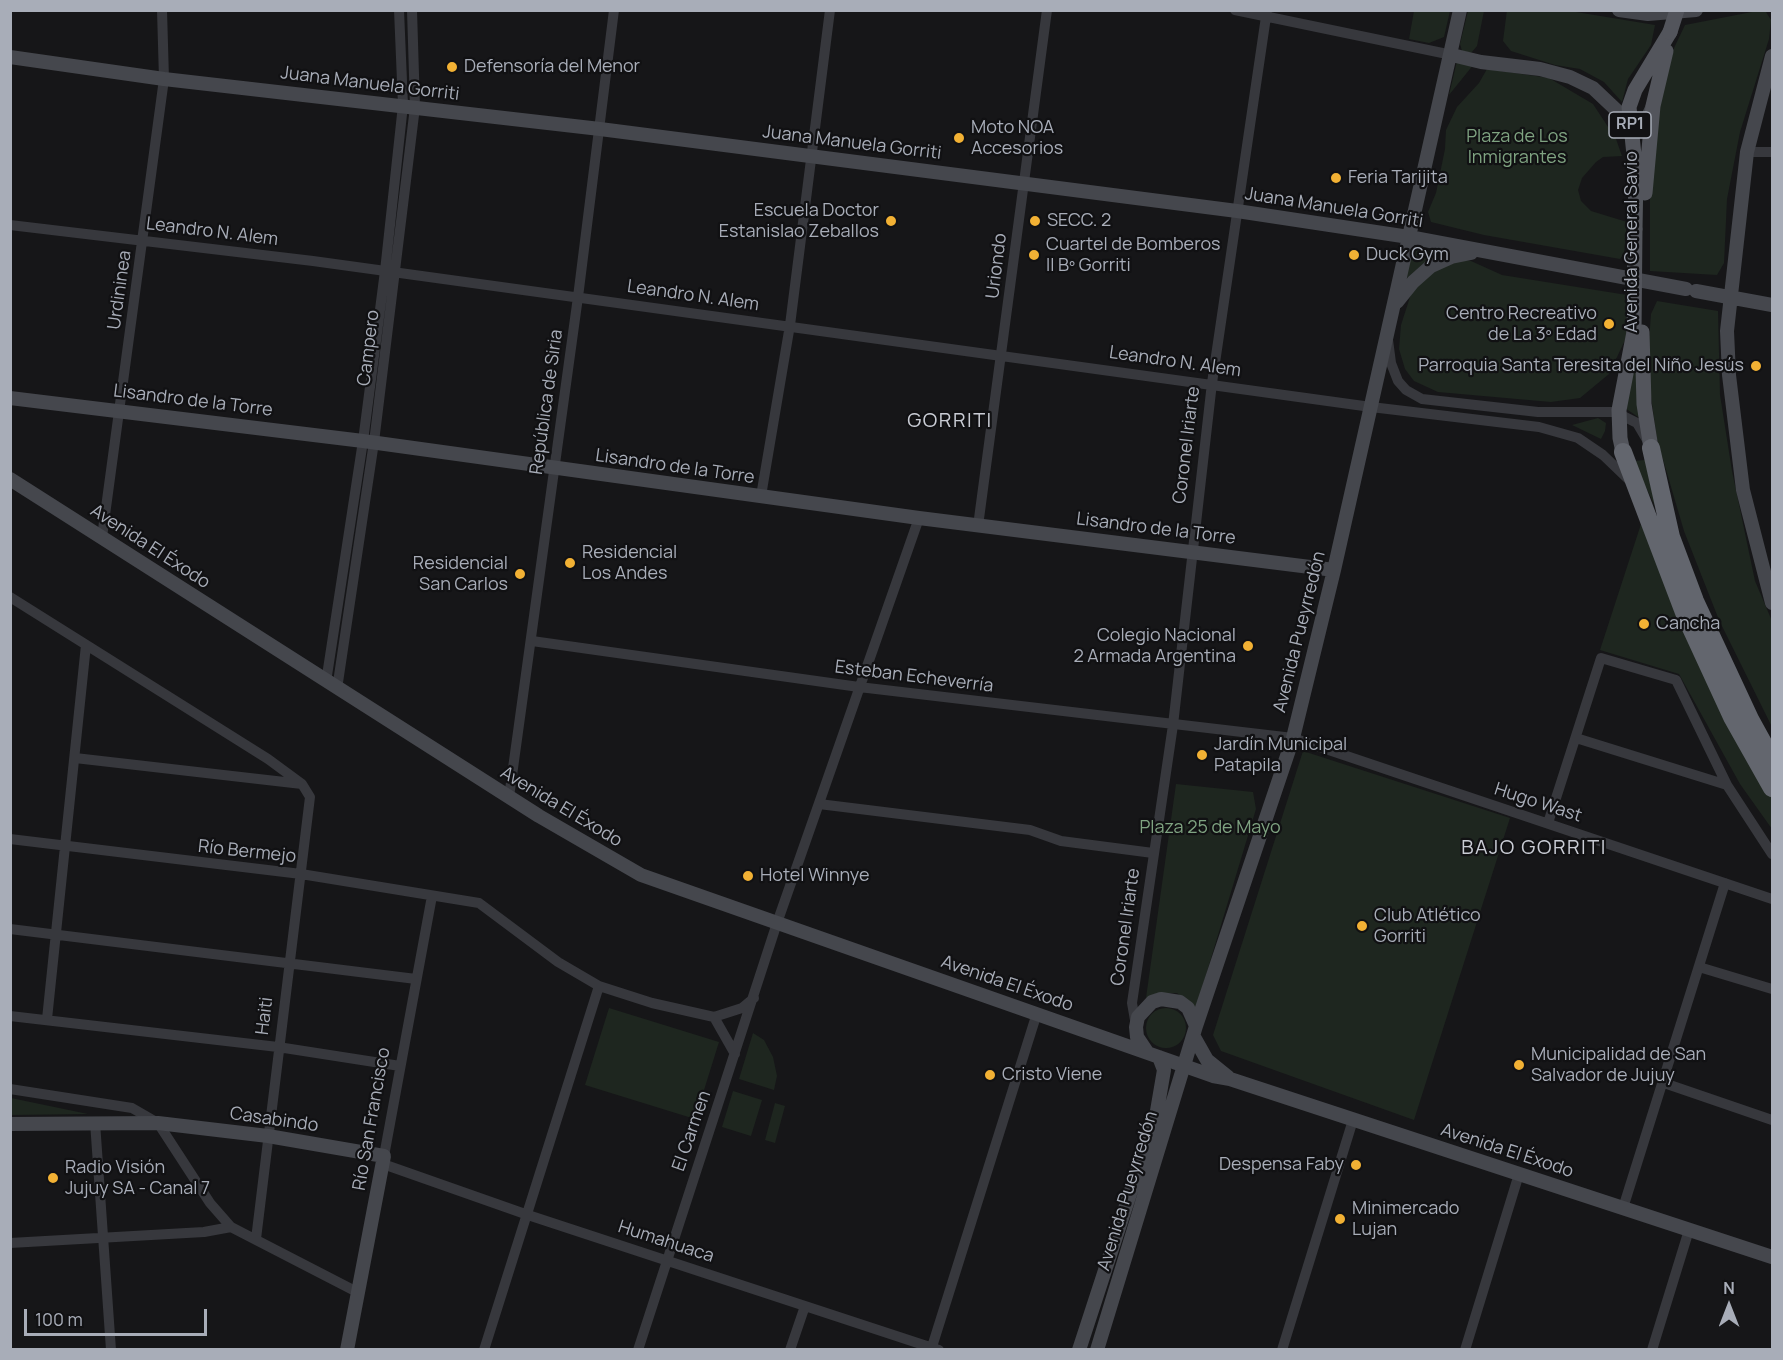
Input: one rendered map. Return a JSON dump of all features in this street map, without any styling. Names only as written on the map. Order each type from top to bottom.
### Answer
[{"type":"highway","name":"Avenida General Savio","points":[[1651,448],[1671,537],[1695,601],[1741,703],[1773,759]]},
{"type":"highway","name":"Avenida General Savio","points":[[1623,452],[1684,615],[1732,717],[1773,788]]},
{"type":"main road","name":"Avenida Pueyrredón","points":[[1097,1350],[1194,1036],[1293,738],[1334,570],[1452,55],[1460,10]]},
{"type":"main road","points":[[1619,10],[1656,14],[1696,10]]},
{"type":"main road","name":"RP1","points":[[1670,32],[1677,10]]},
{"type":"main road","name":"Avenida General Savio","points":[[1639,229],[1653,106],[1670,32]]},
{"type":"main road","name":"Avenida General Savio","points":[[1651,448],[1644,404],[1638,332],[1639,229],[1629,107],[1635,90],[1670,32]]},
{"type":"main road","name":"RP1","points":[[1452,55],[1481,62],[1540,69],[1583,82],[1601,95],[1629,122],[1647,119],[1653,106]]},
{"type":"main road","points":[[1773,56],[1747,152],[1730,297],[1729,375],[1741,480],[1755,541],[1773,603]]},
{"type":"main road","name":"Juana Manuela Gorriti","points":[[10,57],[164,79],[600,129],[1237,211],[1409,237],[1773,305]]},
{"type":"main road","name":"RP1","points":[[1610,105],[1634,152]]},
{"type":"main road","points":[[1394,306],[1413,282],[1431,266],[1450,256],[1483,252]]},
{"type":"main road","name":"Avenida General Savio","points":[[1623,452],[1619,413],[1638,332]]},
{"type":"main road","name":"Lisandro de la Torre","points":[[10,398],[368,442],[978,526],[1334,570]]},
{"type":"main road","name":"Avenida El Éxodo","points":[[10,479],[509,797],[641,875],[1186,1066],[1773,1257]]},
{"type":"main road","points":[[1161,999],[1180,1002],[1188,1008],[1194,1036],[1185,1051],[1158,1056],[1137,1037],[1136,1027],[1144,1009],[1161,999]]},
{"type":"main road","name":"Avenida El Éxodo","points":[[1194,1036],[1206,1060],[1230,1079]]},
{"type":"main road","name":"Avenida Pueyrredón","points":[[1079,1350],[1156,1111],[1164,1070],[1158,1056]]},
{"type":"main road","name":"Casabindo","points":[[10,1124],[158,1123],[268,1136],[383,1160]]},
{"type":"main road","name":"Río San Francisco","points":[[347,1350],[383,1160]]},
{"type":"street","name":"Urdininea","points":[[102,537],[164,79],[162,10]]},
{"type":"street","name":"Campero","points":[[399,10],[409,106]]},
{"type":"street","name":"Campero","points":[[332,685],[391,272],[409,106],[412,10]]},
{"type":"street","name":"República de Siria","points":[[509,797],[578,297],[614,10]]},
{"type":"street","points":[[761,496],[790,325],[830,10]]},
{"type":"street","name":"Uriondo","points":[[978,526],[1003,354],[1047,10]]},
{"type":"street","points":[[1235,10],[1267,13],[1452,55]]},
{"type":"street","name":"Coronel Iriarte","points":[[1136,1027],[1132,1003],[1173,725],[1212,383],[1267,13]]},
{"type":"street","points":[[1747,152],[1773,152]]},
{"type":"street","name":"Leandro N. Alem","points":[[10,225],[144,240],[790,325],[1371,407]]},
{"type":"street","points":[[1388,334],[1391,363],[1398,381],[1406,390],[1422,399],[1538,412],[1619,413],[1637,423],[1651,448]]},
{"type":"street","name":"RP1","points":[[1371,407],[1563,431],[1603,454],[1640,493]]},
{"type":"street","name":"El Carmen","points":[[638,1350],[777,923],[919,518]]},
{"type":"street","points":[[10,597],[268,759],[302,784]]},
{"type":"street","name":"Esteban Echeverría","points":[[532,641],[859,687],[1293,738]]},
{"type":"street","points":[[47,1019],[67,848],[86,645]]},
{"type":"street","points":[[1548,824],[1601,658],[1676,680],[1727,785],[1773,854]]},
{"type":"street","name":"Hugo Wast","points":[[1293,738],[1773,899]]},
{"type":"street","points":[[1576,738],[1727,785]]},
{"type":"street","points":[[75,758],[302,784]]},
{"type":"street","name":"Haiti","points":[[256,1239],[288,962],[310,797],[302,784]]},
{"type":"street","points":[[819,804],[1030,830],[1061,841],[1153,853]]},
{"type":"street","name":"Río Bermejo","points":[[10,839],[67,848],[301,874],[479,903],[558,962],[599,986]]},
{"type":"street","points":[[1623,1208],[1725,883]]},
{"type":"street","name":"Río San Francisco","points":[[383,1160],[432,896]]},
{"type":"street","points":[[10,929],[416,979]]},
{"type":"street","points":[[1699,967],[1773,989]]},
{"type":"street","points":[[484,1350],[599,986],[652,1003],[714,1017],[742,1008],[754,998]]},
{"type":"street","points":[[934,1349],[1037,1013]]},
{"type":"street","points":[[10,1016],[278,1047],[400,1066]]},
{"type":"street","points":[[714,1017],[733,1046],[735,1054]]},
{"type":"street","points":[[1664,1083],[1773,1120]]},
{"type":"street","name":"Casabindo","points":[[10,1089],[132,1108],[158,1123]]},
{"type":"street","points":[[1282,1350],[1353,1120]]},
{"type":"street","points":[[96,1122],[111,1350]]},
{"type":"street","points":[[158,1123],[210,1203],[231,1227],[357,1292]]},
{"type":"street","name":"Humahuaca","points":[[383,1160],[528,1215],[934,1349]]},
{"type":"street","points":[[1465,1350],[1519,1174]]},
{"type":"street","points":[[10,1243],[204,1232],[231,1227]]},
{"type":"street","points":[[1652,1350],[1689,1230]]},
{"type":"street","points":[[790,1350],[805,1306]]},
{"type":"green space","points":[[1507,10],[1570,11],[1655,25],[1651,45],[1628,79],[1622,102],[1604,82],[1580,69],[1555,65],[1511,51],[1503,41]]},
{"type":"green space","points":[[1414,11],[1450,11],[1444,37],[1429,43],[1409,39]]},
{"type":"green space","points":[[1468,11],[1484,11],[1477,46],[1471,53],[1462,51],[1460,44]]},
{"type":"green space","points":[[1757,11],[1766,12],[1771,20],[1769,39],[1740,132],[1727,199],[1724,263],[1717,275],[1650,271],[1650,182],[1659,106],[1674,48],[1685,25]]},
{"type":"green space","points":[[1457,61],[1474,64],[1449,95]]},
{"type":"green space","name":"Plaza de Los Inmigrantes","points":[[1487,69],[1549,78],[1593,104],[1616,139],[1622,156],[1603,157],[1596,162],[1582,178],[1578,190],[1581,201],[1591,211],[1627,222],[1624,254],[1620,259],[1484,235],[1431,222],[1428,212],[1436,193],[1445,149],[1446,130],[1457,107],[1479,83]]},
{"type":"green space","points":[[1412,247],[1445,255],[1423,264],[1406,279]]},
{"type":"green space","points":[[1461,260],[1471,261],[1502,275],[1627,295],[1626,338],[1609,374],[1580,398],[1551,402],[1438,392],[1414,381],[1405,369],[1399,349],[1401,325],[1410,297],[1414,289],[1435,270]]},
{"type":"green space","points":[[1657,301],[1718,311],[1720,395],[1732,471],[1755,581],[1772,621],[1772,727],[1719,620],[1684,531],[1657,439],[1647,369],[1651,314]]},
{"type":"green space","points":[[1636,358],[1641,419],[1625,408]]},
{"type":"green space","points":[[1598,418],[1606,423],[1601,439],[1572,425]]},
{"type":"green space","points":[[1645,460],[1656,508],[1633,461]]},
{"type":"green space","points":[[1641,524],[1733,733],[1772,798],[1772,829],[1740,784],[1679,674],[1600,650]]},
{"type":"green space","name":"Club Atlético Gorriti","points":[[1303,751],[1510,818],[1414,1120],[1221,1051],[1213,1035]]},
{"type":"green space","name":"Plaza 25 de Mayo","points":[[1176,784],[1253,792],[1256,809],[1196,1008],[1177,993],[1158,993],[1146,998]]},
{"type":"green space","points":[[609,1008],[719,1042],[695,1119],[585,1085]]},
{"type":"green space","points":[[1166,1008],[1174,1009],[1180,1014],[1185,1020],[1185,1036],[1180,1042],[1174,1047],[1166,1048],[1158,1047],[1152,1042],[1147,1036],[1146,1028],[1147,1020],[1152,1014],[1158,1009]]},
{"type":"green space","points":[[753,1033],[764,1040],[773,1057],[777,1076],[774,1090],[739,1079]]},
{"type":"green space","points":[[733,1091],[762,1100],[751,1136],[722,1127]]},
{"type":"green space","points":[[11,1098],[88,1114],[11,1115]]},
{"type":"green space","points":[[775,1103],[785,1106],[775,1143],[765,1140]]},
{"type":"place","name":"Defensoría del Menor","points":[[452,67]]},
{"type":"place","name":"Moto NOA Accesorios","points":[[959,138]]},
{"type":"place","name":"Feria Tarijita","points":[[1336,178]]},
{"type":"place","name":"Escuela Doctor Estanislao Zeballos","points":[[891,221]]},
{"type":"place","name":"SECC. 2","points":[[1035,221]]},
{"type":"place","name":"Cuartel de Bomberos II Bº Gorriti","points":[[1034,255]]},
{"type":"place","name":"Duck Gym","points":[[1354,255]]},
{"type":"place","name":"Centro Recreativo de La 3º Edad","points":[[1609,324]]},
{"type":"place","name":"Parroquia Santa Teresita del Niño Jesús","points":[[1756,366]]},
{"type":"place","name":"Residencial Los Andes","points":[[570,563]]},
{"type":"place","name":"Residencial San Carlos","points":[[520,574]]},
{"type":"place","name":"Cancha","points":[[1644,624]]},
{"type":"place","name":"Colegio Nacional 2 Armada Argentina","points":[[1248,646]]},
{"type":"place","name":"Jardín Municipal Patapila","points":[[1202,755]]},
{"type":"place","name":"Hotel Winnye","points":[[748,876]]},
{"type":"place","name":"Club Atlético Gorriti","points":[[1362,926]]},
{"type":"place","name":"Municipalidad de San Salvador de Jujuy","points":[[1519,1065]]},
{"type":"place","name":"Cristo Viene","points":[[990,1075]]},
{"type":"place","name":"Despensa Faby","points":[[1356,1165]]},
{"type":"place","name":"Radio Visión Jujuy SA - Canal 7","points":[[53,1178]]},
{"type":"place","name":"Minimercado Lujan","points":[[1340,1219]]},
{"type":"district","name":"GORRITI","points":[[950,421]]},
{"type":"district","name":"BAJO GORRITI","points":[[1534,848]]}]
